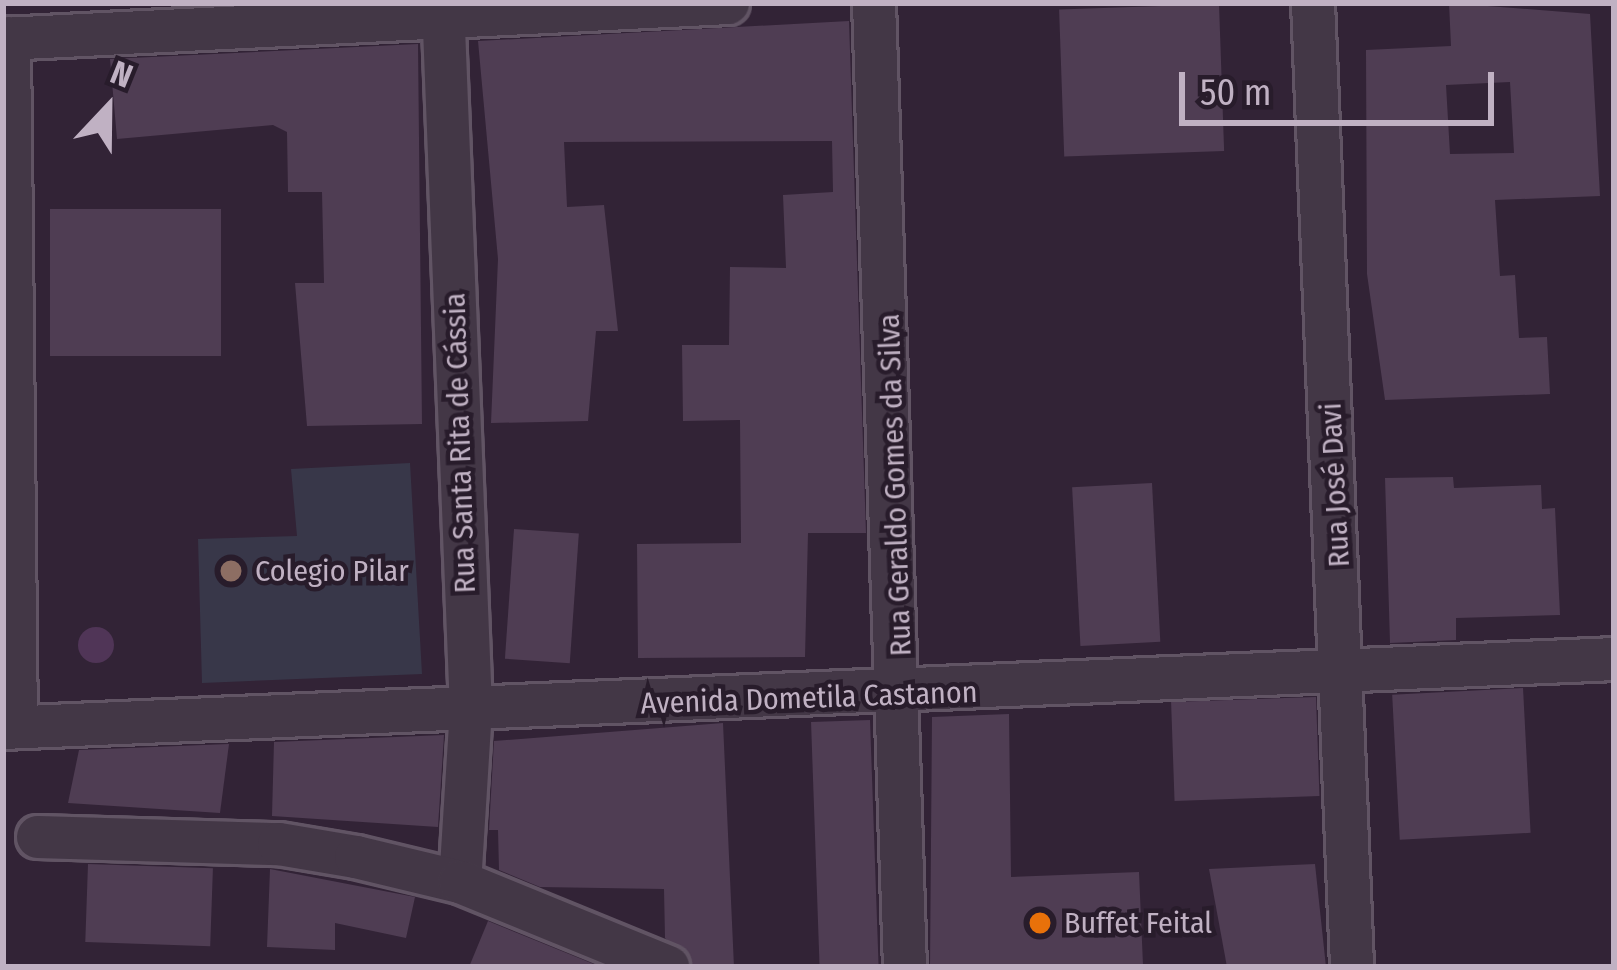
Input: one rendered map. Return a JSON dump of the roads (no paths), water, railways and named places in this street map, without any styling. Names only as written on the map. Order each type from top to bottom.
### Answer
[{"type":"street","points":[[10,727],[6,38],[443,13],[728,3]]},
{"type":"street","name":"Rua Geraldo Gomes da Silva","points":[[874,3],[904,696],[905,967]]},
{"type":"street","name":"Rua José Davi","points":[[1313,3],[1344,674],[1352,967]]},
{"type":"street","name":"Rua Santa Rita de Cássia","points":[[443,13],[471,709],[460,882]]},
{"type":"street","name":"Avenida Dometila Castanon","points":[[10,727],[904,696],[1614,659]]},
{"type":"street","points":[[38,837],[279,844],[460,882],[668,967]]},
{"type":"place","name":"Colegio Pilar","points":[[231,571]]},
{"type":"place","name":"Buffet Feital","points":[[1040,923]]}]
